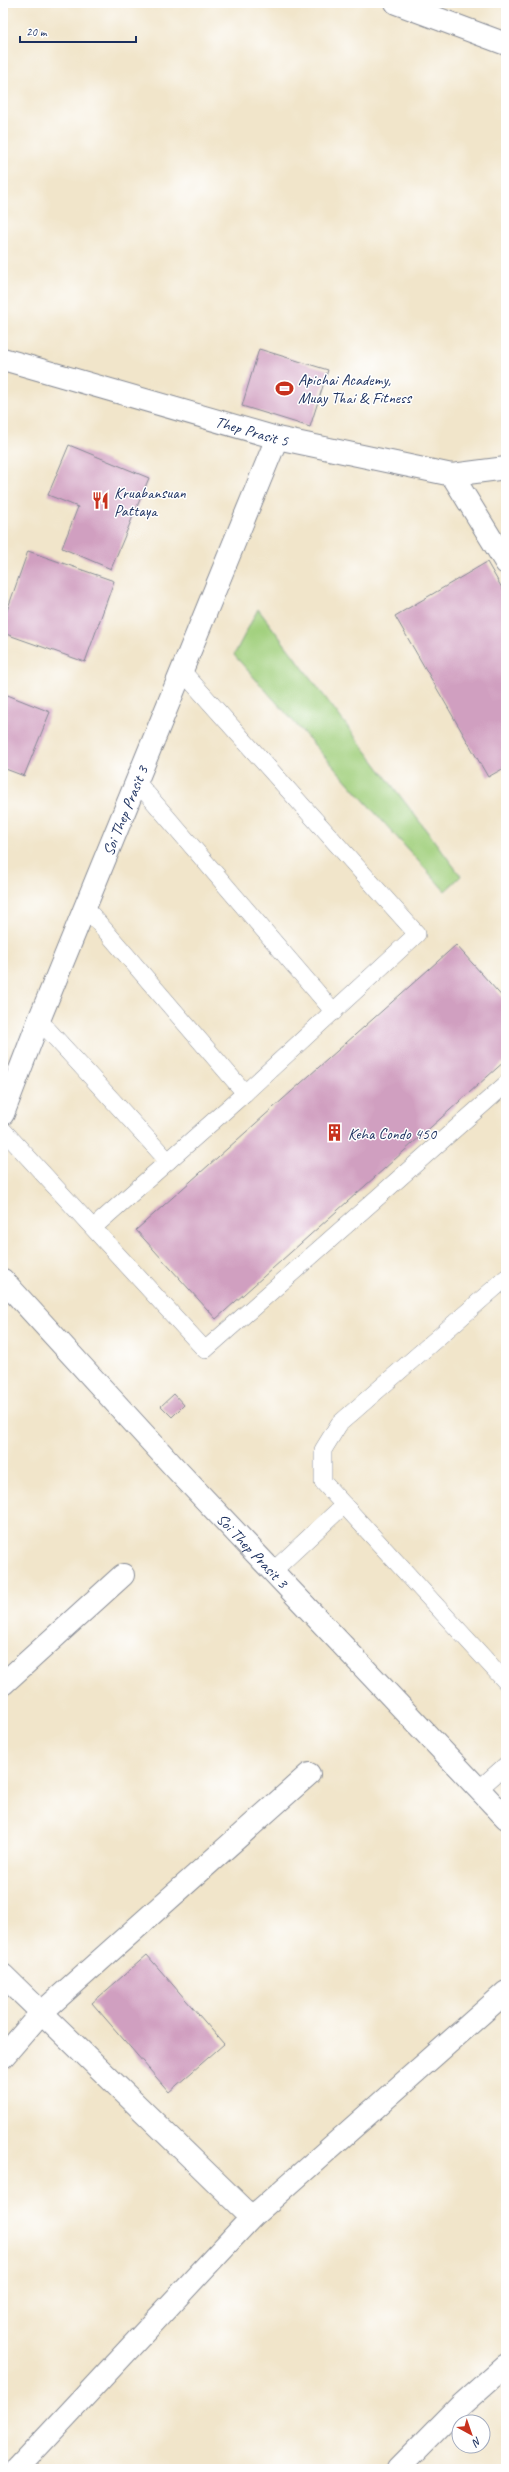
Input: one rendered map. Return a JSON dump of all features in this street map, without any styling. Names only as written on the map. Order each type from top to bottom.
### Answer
[{"type":"street","points":[[396,3],[506,44]]},
{"type":"street","name":"Thep Prasit 5","points":[[3,360],[277,438],[452,475],[506,468]]},
{"type":"street","name":"Soi Thep Prasit 3","points":[[3,1114],[39,1020],[277,438]]},
{"type":"street","points":[[452,475],[506,563]]},
{"type":"street","name":"Soi Thep Prasit 3","points":[[3,1280],[164,1457],[480,1788],[506,1818]]},
{"type":"street","points":[[3,1684],[123,1575]]},
{"type":"street","points":[[3,2056],[41,2013],[309,1774]]},
{"type":"street","points":[[3,1975],[252,2217]]},
{"type":"street","points":[[28,2465],[252,2217],[506,1992]]},
{"type":"street","points":[[398,2469],[460,2406],[506,2365]]},
{"type":"lane","points":[[94,1227],[245,1093],[417,934],[182,671]]},
{"type":"lane","points":[[136,782],[334,1012]]},
{"type":"lane","points":[[85,907],[245,1093]]},
{"type":"lane","points":[[39,1020],[168,1161]]},
{"type":"lane","points":[[3,1130],[94,1227],[205,1350],[506,1084]]},
{"type":"lane","points":[[506,1278],[339,1424],[323,1450],[323,1482],[506,1682]]},
{"type":"lane","points":[[273,1571],[344,1505]]},
{"type":"lane","points":[[480,1788],[506,1765]]},
{"type":"green space","points":[[258,609],[461,876],[445,891],[234,655]]},
{"type":"building","name":"Apichai Academy, Muay Thai & Fitness","points":[[259,349],[328,370],[310,427],[242,406]]},
{"type":"building","name":"Kruabansuan Pattaya","points":[[69,445],[149,478],[111,569],[62,548],[78,507],[48,495]]},
{"type":"building","points":[[28,551],[114,581],[85,662],[3,633],[3,622]]},
{"type":"building","points":[[487,562],[506,595],[506,767],[488,777],[395,616]]},
{"type":"building","points":[[5,694],[50,712],[24,776],[3,768]]},
{"type":"building","name":"Keha Condo 450","points":[[456,945],[506,1001],[506,1060],[216,1319],[136,1230]]},
{"type":"building","points":[[174,1394],[184,1405],[172,1417],[161,1406]]},
{"type":"building","points":[[147,1955],[224,2044],[169,2092],[92,2003]]},
{"type":"place","name":"Apichai Academy, Muay Thai & Fitness","points":[[285,388]]},
{"type":"place","name":"Kruabansuan Pattaya","points":[[101,501]]},
{"type":"place","name":"Keha Condo 450","points":[[335,1133]]}]
